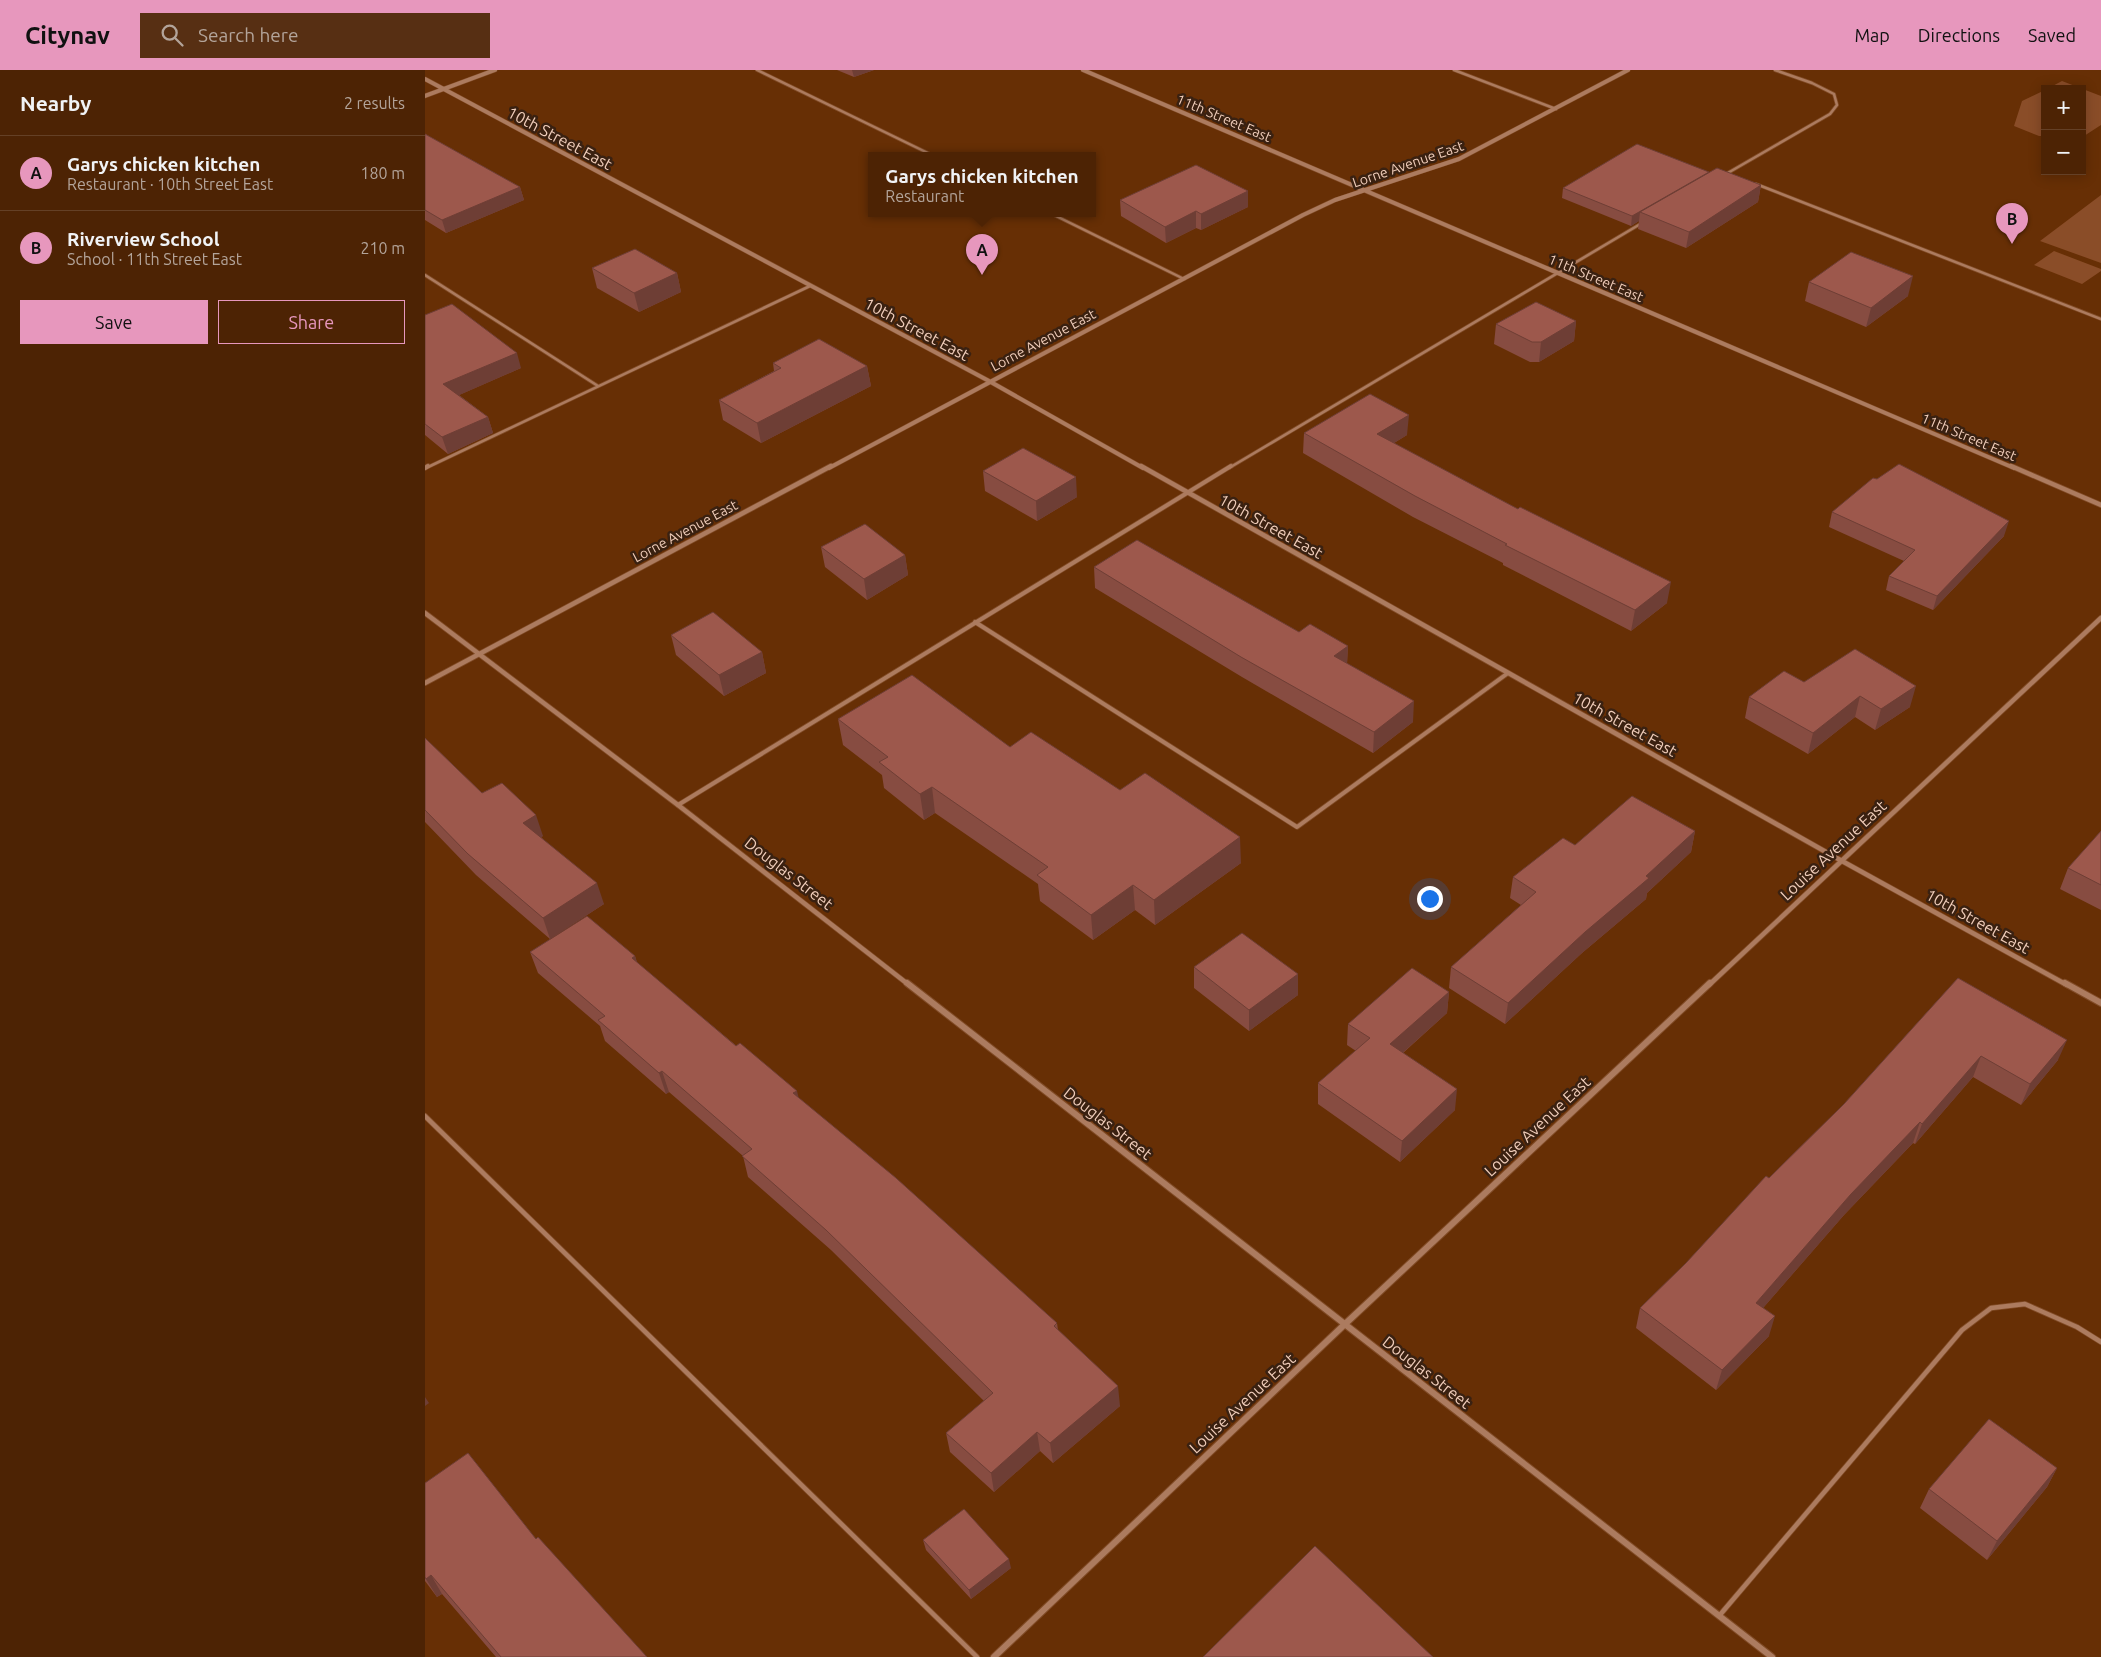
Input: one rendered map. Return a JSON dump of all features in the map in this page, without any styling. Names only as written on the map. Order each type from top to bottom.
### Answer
[{"type":"street","points":[[425,96],[495,70]]},
{"type":"street","name":"11th Street East","points":[[1083,70],[2101,506]]},
{"type":"street","name":"Lorne Avenue East","points":[[425,682],[1318,208],[1459,159],[1628,70]]},
{"type":"street","name":"10th Street East","points":[[425,79],[989,381],[1842,861],[2101,1003]]},
{"type":"street","name":"Douglas Street","points":[[425,613],[679,804],[1344,1325],[1772,1657]]},
{"type":"street","name":"Louise Avenue East","points":[[994,1657],[1344,1325],[2101,618]]},
{"type":"lane","points":[[757,70],[926,152]]},
{"type":"lane","points":[[1454,70],[1556,109]]},
{"type":"lane","points":[[1720,178],[1831,114],[1837,105],[1834,94],[1812,83],[1775,70]]},
{"type":"lane","points":[[1728,173],[1737,176]]},
{"type":"lane","points":[[1756,184],[2101,319]]},
{"type":"lane","points":[[1057,217],[1184,279]]},
{"type":"lane","points":[[679,804],[1186,492],[1651,218]]},
{"type":"lane","points":[[425,275],[598,386]]},
{"type":"lane","points":[[425,468],[810,286]]},
{"type":"lane","points":[[975,622],[1297,826],[1508,673]]},
{"type":"lane","points":[[425,1116],[977,1657]]},
{"type":"lane","points":[[1719,1616],[1962,1330],[1991,1308],[2025,1304],[2077,1326],[2101,1342]]},
{"type":"shaded area","points":[[2062,81],[2072,85],[2054,85]]},
{"type":"shaded area","points":[[2086,90],[2101,96],[2101,125],[2086,135]]},
{"type":"shaded area","points":[[2041,92],[2041,136],[2014,126],[2022,101]]},
{"type":"shaded area","points":[[2101,195],[2101,263],[2040,241]]},
{"type":"shaded area","points":[[2054,251],[2101,269],[2101,271],[2082,284],[2034,265]]},
{"type":"building","points":[[425,134],[520,187],[442,220],[425,210]]},
{"type":"building","points":[[1637,144],[1709,172],[1632,216],[1563,188]]},
{"type":"building","points":[[1196,165],[1248,191],[1201,214],[1196,211],[1165,227],[1120,200]]},
{"type":"building","points":[[1717,168],[1761,185],[1689,232],[1640,212]]},
{"type":"building","points":[[635,249],[677,273],[634,293],[592,268]]},
{"type":"building","points":[[1851,252],[1913,276],[1871,308],[1809,282]]},
{"type":"building","points":[[1536,302],[1576,321],[1541,342],[1532,342],[1496,324]]},
{"type":"building","points":[[452,304],[517,353],[443,384],[488,417],[442,437],[425,424],[425,315]]},
{"type":"building","points":[[819,339],[867,366],[757,423],[719,400],[781,368],[773,363]]},
{"type":"building","points":[[1370,394],[1409,415],[1377,434],[1518,509],[1520,507],[1671,582],[1635,610],[1505,545],[1507,544],[1415,496],[1304,433]]},
{"type":"building","points":[[1023,448],[1076,477],[1036,501],[983,471]]},
{"type":"building","points":[[1899,464],[2009,521],[1937,596],[1889,576],[1915,550],[1832,512],[1873,478],[1877,479]]},
{"type":"building","points":[[865,524],[905,555],[864,579],[821,547]]},
{"type":"building","points":[[1137,540],[1299,632],[1310,624],[1348,646],[1334,656],[1414,701],[1374,732],[1241,657],[1094,567]]},
{"type":"building","points":[[713,612],[762,652],[719,675],[671,635]]},
{"type":"building","points":[[1855,649],[1916,686],[1881,709],[1860,696],[1813,733],[1749,697],[1784,671],[1804,682]]},
{"type":"building","points":[[912,675],[1010,747],[1031,732],[1120,790],[1145,773],[1240,837],[1154,900],[1133,885],[1091,915],[1037,875],[1048,867],[932,787],[920,794],[879,762],[888,757],[838,719]]},
{"type":"building","points":[[425,738],[482,793],[502,783],[536,815],[523,823],[597,883],[543,918],[468,854],[425,810]]},
{"type":"building","points":[[1632,796],[1695,831],[1646,876],[1649,878],[1585,932],[1508,1003],[1451,967],[1536,892],[1513,877],[1563,838],[1575,845]]},
{"type":"building","points":[[2101,831],[2101,885],[2068,868]]},
{"type":"building","points":[[587,916],[635,956],[632,958],[736,1046],[740,1043],[797,1091],[793,1093],[896,1178],[1057,1323],[1054,1326],[1118,1386],[1050,1443],[1037,1432],[991,1473],[946,1433],[993,1393],[826,1230],[742,1156],[752,1149],[662,1071],[659,1073],[598,1020],[605,1016],[530,952]]},
{"type":"building","points":[[1242,933],[1298,974],[1249,1010],[1194,967]]},
{"type":"building","points":[[1412,968],[1449,992],[1390,1044],[1457,1089],[1402,1141],[1318,1083],[1370,1038],[1348,1024]]},
{"type":"building","points":[[1958,978],[2067,1040],[2030,1084],[1981,1056],[1922,1124],[1920,1122],[1851,1194],[1756,1303],[1775,1316],[1722,1370],[1640,1308],[1686,1263],[1766,1176],[1769,1178],[1844,1104]]},
{"type":"building","points":[[1989,1419],[2057,1468],[1997,1541],[1929,1489]]},
{"type":"building","points":[[468,1453],[536,1539],[538,1537],[647,1657],[501,1657],[431,1575],[426,1579],[425,1483]]},
{"type":"building","points":[[964,1509],[1009,1559],[969,1590],[923,1540]]},
{"type":"building","points":[[1315,1546],[1433,1657],[1203,1657]]},
{"type":"place","name":"Riverview School","points":[[2012,244]]},
{"type":"place","name":"Garys chicken kitchen","points":[[982,275]]}]
